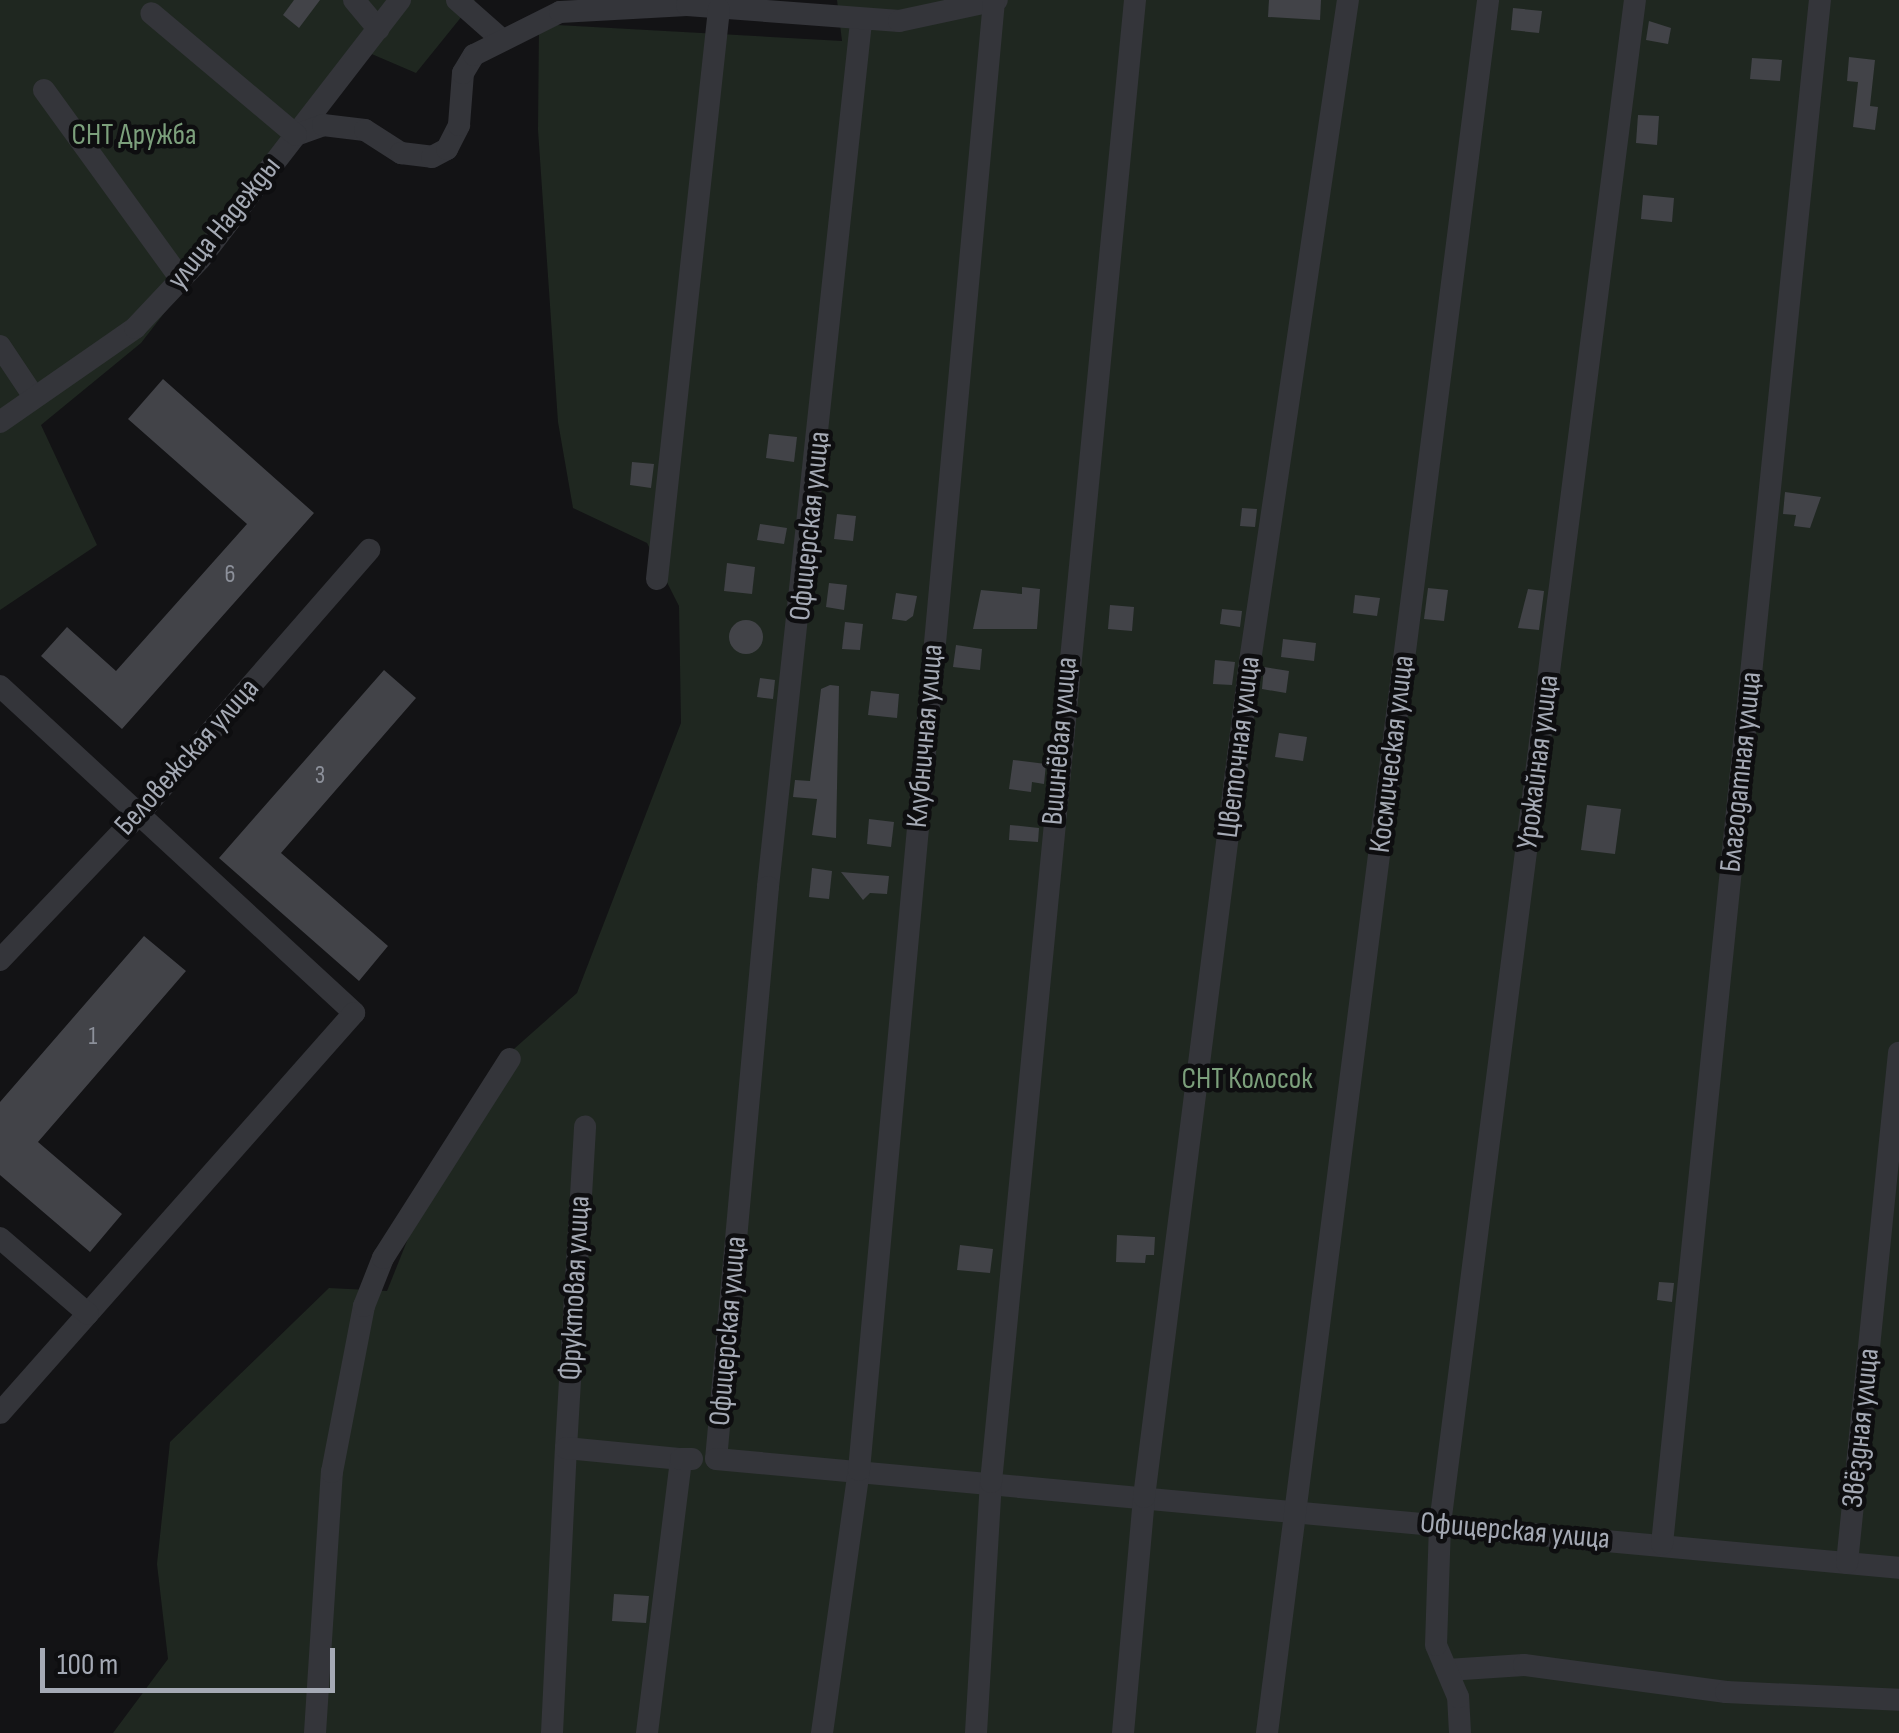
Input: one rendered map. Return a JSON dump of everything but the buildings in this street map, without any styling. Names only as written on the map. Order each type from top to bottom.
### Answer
[{"type":"street","points":[[354,0],[378,29]]},
{"type":"street","points":[[296,135],[400,0]]},
{"type":"street","points":[[457,0],[500,38]]},
{"type":"street","name":"Вишнёвая улица","points":[[976,1733],[991,1482],[1135,0]]},
{"type":"street","name":"Цветочная улица","points":[[1123,1733],[1144,1497],[1250,661],[1348,0]]},
{"type":"street","name":"Космическая улица","points":[[1267,1733],[1488,0]]},
{"type":"street","name":"Урожайная улица","points":[[1460,1733],[1458,1697],[1436,1645],[1440,1524],[1635,0]]},
{"type":"street","name":"Благодатная улица","points":[[1662,1544],[1820,0]]},
{"type":"street","points":[[296,135],[323,125],[365,130],[401,153],[432,157],[446,149],[459,125],[464,72],[474,54],[560,12],[623,5],[798,10],[861,22],[934,17],[996,1]]},
{"type":"street","name":"Клубничная улица","points":[[822,1733],[859,1470],[996,1]]},
{"type":"street","points":[[657,579],[719,9]]},
{"type":"street","name":"улица Надежды","points":[[0,422],[135,328],[181,279],[296,135],[151,13]]},
{"type":"street","name":"Офицерская улица","points":[[861,22],[768,887],[716,1459],[1296,1508],[1899,1568]]},
{"type":"street","points":[[44,90],[181,279]]},
{"type":"street","points":[[0,346],[34,397]]},
{"type":"street","name":"Беловежская улица","points":[[0,960],[138,815],[369,550]]},
{"type":"street","points":[[0,686],[354,1013],[0,1413]]},
{"type":"street","name":"Звёздная улица","points":[[1847,1563],[1899,1053]]},
{"type":"street","points":[[315,1733],[332,1472],[364,1306],[382,1258],[510,1059]]},
{"type":"street","name":"Фруктовая улица","points":[[552,1733],[584,1127]]},
{"type":"street","points":[[0,1238],[88,1314]]},
{"type":"street","points":[[566,1448],[716,1459]]},
{"type":"street","points":[[647,1733],[681,1459]]},
{"type":"street","points":[[1448,1670],[1524,1666],[1726,1692],[1899,1700]]},
{"type":"green space","name":"СНТ Дружба","points":[[0,0],[475,0],[416,73],[367,52],[141,343],[41,425],[97,545],[0,610]]},
{"type":"green space","name":"СНТ Колосок","points":[[837,0],[1899,0],[1899,1733],[113,1733],[168,1659],[157,1564],[170,1442],[329,1288],[387,1291],[441,1156],[506,1056],[577,993],[681,723],[679,606],[647,543],[573,508],[558,422],[538,130],[539,24],[842,41]]}]
